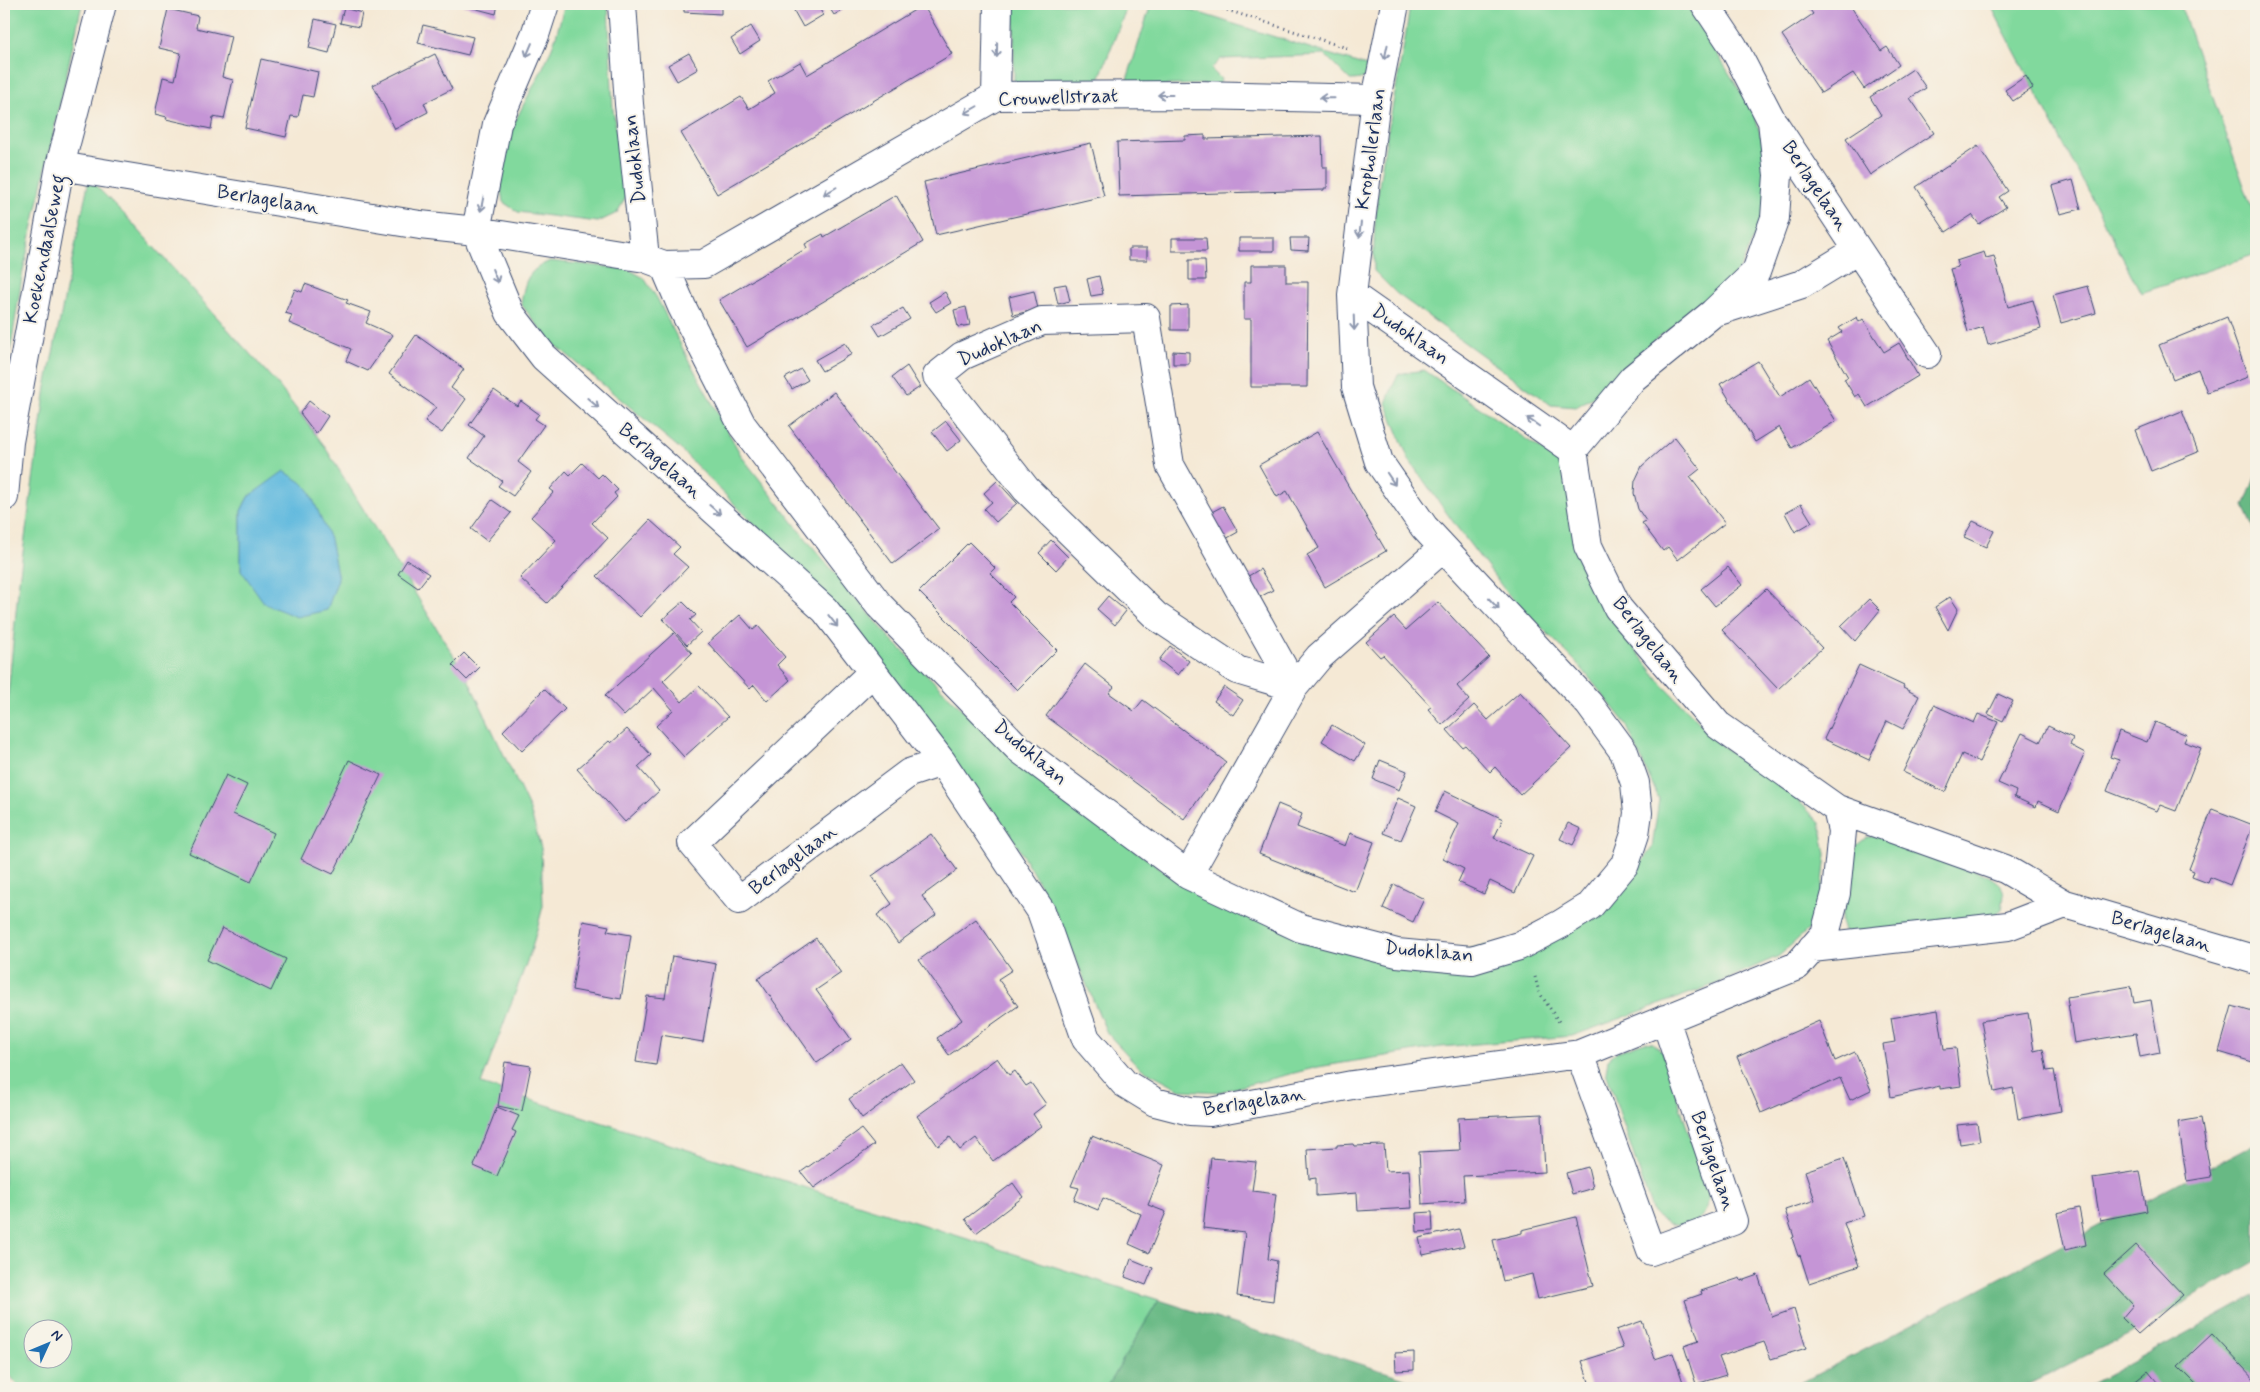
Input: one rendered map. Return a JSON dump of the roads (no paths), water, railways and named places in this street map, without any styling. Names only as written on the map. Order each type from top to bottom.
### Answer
[{"type":"street","name":"Koekendaalseweg","points":[[4,497],[9,442],[60,166],[102,4]]},
{"type":"street","points":[[476,231],[497,124],[535,35],[545,4]]},
{"type":"street","name":"Dudoklaan","points":[[622,4],[629,104],[654,262],[682,307],[742,425],[879,605],[1018,748],[1188,875],[1301,928],[1397,953],[1472,960],[1519,946],[1590,906],[1625,864],[1635,834],[1638,812],[1635,783],[1624,752],[1589,704],[1424,528],[1379,462],[1356,387],[1352,294]]},
{"type":"street","points":[[996,96],[998,4]]},
{"type":"street","name":"Krophollerlaan","points":[[1352,294],[1376,99],[1385,60],[1394,4]]},
{"type":"street","name":"Berlagelaan","points":[[1705,4],[1732,46],[1772,121],[1927,354]]},
{"type":"street","name":"Crouwellstraat","points":[[654,262],[704,264],[996,96],[1196,95],[1376,99]]},
{"type":"street","name":"Berlagelaan","points":[[1772,121],[1778,175],[1775,218],[1756,272],[1713,313],[1633,378],[1573,450],[1588,546],[1618,608],[1718,726],[1838,809],[2005,869],[2065,904],[2256,960]]},
{"type":"street","name":"Berlagelaan","points":[[60,166],[420,225],[476,231],[654,262]]},
{"type":"street","name":"Berlagelaan","points":[[476,231],[510,313],[544,357],[825,610],[942,762],[1041,911],[1086,1039],[1124,1084],[1155,1102],[1190,1111],[1210,1112],[1352,1085],[1580,1054],[1797,966],[1826,934],[1836,893],[1842,831],[1838,809]]},
{"type":"street","name":"Berlagelaan","points":[[1713,313],[1802,284],[1858,250]]},
{"type":"street","name":"Dudoklaan","points":[[1352,294],[1573,450]]},
{"type":"street","name":"Dudoklaan","points":[[1146,318],[1170,465],[1294,688],[1237,670],[1156,616],[1026,488],[937,376],[962,356],[1042,321],[1146,318]]},
{"type":"street","points":[[1188,875],[1294,688],[1318,657],[1444,548]]},
{"type":"street","name":"Berlagelaan","points":[[873,672],[692,843],[739,900],[909,774],[942,762]]},
{"type":"street","points":[[1812,948],[2008,926],[2065,904]]},
{"type":"street","name":"Berlagelaan","points":[[1580,1054],[1651,1251],[1733,1222],[1665,1019]]},
{"type":"water","points":[[284,471],[301,482],[309,490],[330,539],[338,579],[327,610],[297,617],[265,604],[241,570],[241,511],[248,497]]}]
